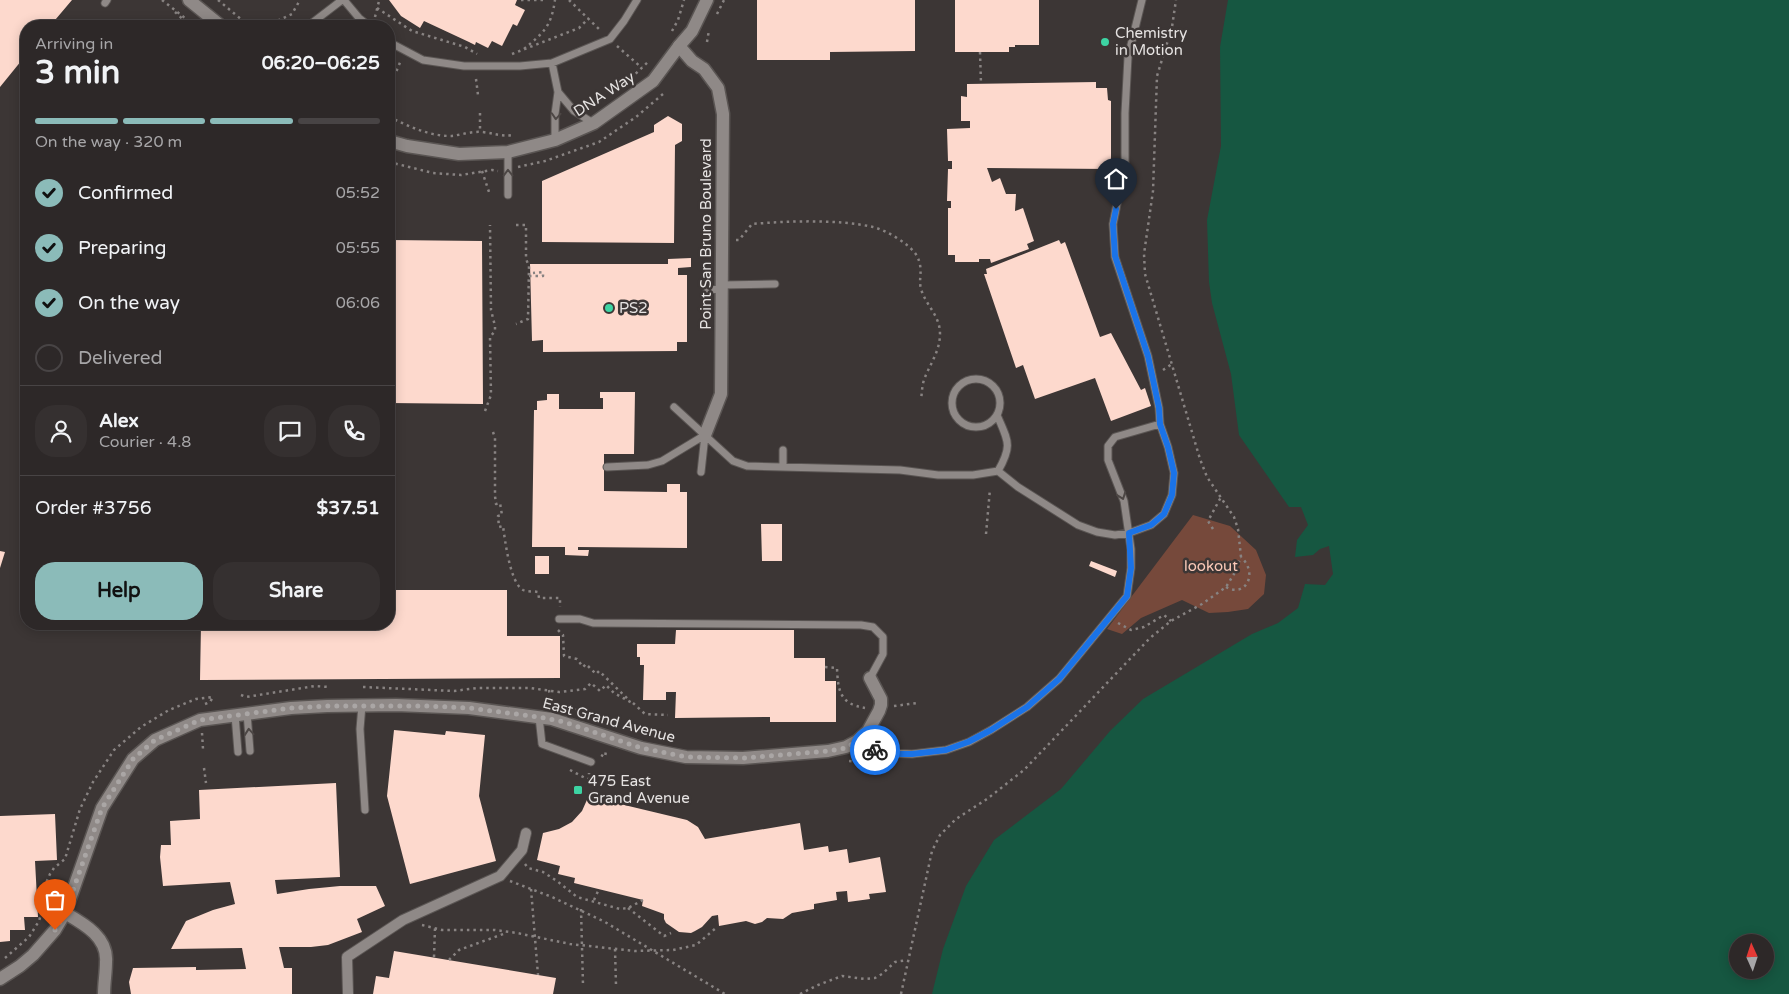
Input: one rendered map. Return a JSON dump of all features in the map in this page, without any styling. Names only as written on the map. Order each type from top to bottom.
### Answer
[{"type":"street","points":[[189,0],[214,20]]},
{"type":"street","name":"DNA Way","points":[[395,143],[459,154],[508,152],[555,140],[594,124],[653,81],[692,31],[707,0]]},
{"type":"street","name":"Point San Bruno Boulevard","points":[[679,46],[692,61],[704,69],[718,88],[723,114],[721,394],[705,435]]},
{"type":"street","name":"East Grand Avenue","points":[[0,979],[33,956],[55,930],[65,913],[102,808],[133,759],[155,740],[200,720],[291,708],[362,706],[469,708],[545,714],[641,748],[686,757],[743,758],[846,748],[868,731],[879,711],[881,699],[870,678]]},
{"type":"street","points":[[348,994],[347,957],[403,920],[500,876],[522,850],[526,833]]},
{"type":"street","points":[[65,913],[83,924],[103,944],[106,960],[104,994]]},
{"type":"lane","points":[[316,20],[343,0],[362,20]]},
{"type":"lane","points":[[395,45],[423,60],[464,66],[520,66],[552,63],[610,39],[637,0]]},
{"type":"lane","points":[[674,407],[733,461],[747,466],[900,470],[938,475],[973,475],[998,471],[1078,525],[1097,532],[1115,535],[1129,533],[1151,525],[1164,514],[1172,495],[1174,473],[1160,424],[1159,408],[1148,356],[1115,256],[1113,224],[1125,164],[1128,57],[1142,0]]},
{"type":"lane","points":[[552,63],[558,92],[555,114],[555,140]]},
{"type":"lane","points":[[558,92],[574,111],[594,124]]},
{"type":"lane","points":[[508,152],[508,195]]},
{"type":"lane","points":[[707,290],[722,287],[775,284]]},
{"type":"lane","points":[[997,415],[987,424],[981,426],[967,425],[957,416],[954,410],[953,397],[956,390],[968,381],[975,379],[989,382],[998,394],[1000,408],[997,415],[1008,441],[1005,458],[998,471]]},
{"type":"lane","points":[[857,741],[885,754],[912,754],[946,750],[968,742],[991,730],[1027,707],[1052,685],[1127,596],[1131,568],[1129,533],[1124,501],[1108,460],[1108,446],[1115,436],[1160,424]]},
{"type":"lane","points":[[607,467],[648,465],[662,461],[705,435]]},
{"type":"lane","points":[[701,472],[705,435]]},
{"type":"lane","points":[[783,450],[783,467]]},
{"type":"lane","points":[[558,623],[580,619],[593,623],[861,625],[873,627],[883,637],[883,654],[870,678]]},
{"type":"lane","points":[[362,706],[360,729],[365,810]]},
{"type":"lane","points":[[241,714],[250,751]]},
{"type":"lane","points":[[238,752],[241,714]]},
{"type":"lane","points":[[545,714],[542,744],[591,762]]},
{"type":"path","points":[[162,0],[188,20]]},
{"type":"path","points":[[218,0],[242,20]]},
{"type":"path","points":[[279,20],[292,14],[300,0]]},
{"type":"path","points":[[521,0],[545,0]]},
{"type":"path","points":[[555,0],[554,14],[546,30],[523,50],[579,28],[589,18]]},
{"type":"path","points":[[569,0],[602,32]]},
{"type":"path","points":[[678,20],[684,0]]},
{"type":"path","points":[[716,16],[724,0]]},
{"type":"path","points":[[900,994],[932,851],[940,835],[956,819],[987,799],[1024,770],[1150,638],[1171,621],[1202,604],[1226,587],[1234,574],[1240,557],[1238,529],[1234,517],[1207,477],[1200,459],[1145,274],[1144,254],[1153,192],[1157,76],[1172,27],[1176,0]]},
{"type":"path","points":[[375,18],[379,1]]},
{"type":"path","points":[[169,5],[184,20]]},
{"type":"path","points":[[377,8],[417,32],[464,46],[478,55]]},
{"type":"path","points":[[707,42],[708,32],[712,24]]},
{"type":"path","points":[[414,39],[417,32]]},
{"type":"path","points":[[617,46],[642,68],[627,82]]},
{"type":"path","points":[[980,52],[981,84]]},
{"type":"path","points":[[395,75],[401,60]]},
{"type":"path","points":[[476,79],[478,95]]},
{"type":"path","points":[[582,107],[588,107],[605,98]]},
{"type":"path","points":[[480,113],[480,132]]},
{"type":"path","points":[[395,120],[413,129],[451,136],[480,132],[503,137],[520,134]]},
{"type":"path","points":[[395,164],[433,173],[462,174],[498,171]]},
{"type":"path","points":[[482,171],[490,195]]},
{"type":"path","points":[[722,239],[738,240],[752,224],[799,222],[874,227],[898,238],[916,255],[922,270],[920,286],[932,308],[940,334],[936,354],[924,380],[921,400]]},
{"type":"path","points":[[485,411],[491,395],[490,337],[495,331],[491,310],[490,225]]},
{"type":"path","points":[[516,225],[526,225],[526,259],[529,266],[528,318],[516,324]]},
{"type":"path","points":[[529,276],[543,276],[543,272],[533,273]]},
{"type":"path","points":[[493,432],[495,438],[495,496],[496,504],[500,503],[502,515],[498,516],[499,527],[503,526],[507,552],[516,584],[524,591],[538,592],[539,598],[560,598],[560,607]]},
{"type":"path","points":[[986,534],[990,489]]},
{"type":"path","points":[[1213,528],[1208,521],[1221,497]]},
{"type":"path","points":[[1226,587],[1231,590],[1246,585],[1250,570],[1247,563],[1240,557]]},
{"type":"path","points":[[1109,617],[1131,630],[1144,628],[1164,615],[1171,621]]},
{"type":"path","points":[[558,623],[559,633],[563,636],[564,656],[566,658],[575,658],[583,667],[586,664],[596,674],[599,671],[645,714],[668,715]]},
{"type":"path","points":[[825,667],[837,668],[838,688],[845,700],[854,706],[867,708]]},
{"type":"path","points":[[363,687],[454,691],[484,688],[530,688],[559,692],[585,689],[591,683],[600,691],[606,685],[614,693],[634,704]]},
{"type":"path","points":[[241,695],[246,697],[315,686],[329,687]]},
{"type":"path","points":[[545,714],[549,690]]},
{"type":"path","points":[[204,705],[210,702],[213,697]]},
{"type":"path","points":[[893,709],[894,706],[917,703]]},
{"type":"path","points":[[202,731],[203,749]]},
{"type":"path","points":[[605,757],[606,751]]},
{"type":"path","points":[[204,768],[206,783]]},
{"type":"path","points":[[570,770],[587,779],[589,778],[589,772]]},
{"type":"path","points":[[517,856],[528,868],[543,872],[577,897],[594,900],[620,909],[628,908],[643,900]]},
{"type":"path","points":[[500,876],[580,909],[629,935],[725,994]]},
{"type":"path","points":[[531,889],[538,975]]},
{"type":"path","points":[[594,900],[599,890]]},
{"type":"path","points":[[628,908],[664,936],[671,933]]},
{"type":"path","points":[[580,909],[583,985]]},
{"type":"path","points":[[420,925],[442,930],[508,932],[570,944],[636,951],[674,950],[696,945],[716,928]]},
{"type":"path","points":[[434,957],[435,928]]},
{"type":"path","points":[[450,960],[459,950],[508,932]]},
{"type":"path","points":[[614,949],[616,985]]},
{"type":"path","points":[[800,994],[842,976],[872,979],[882,974],[895,962],[907,960]]},
{"type":"green space","name":"lookout","points":[[1193,515],[1230,526],[1256,550],[1266,575],[1264,594],[1248,609],[1228,612],[1209,613],[1182,600],[1141,618],[1122,634],[1107,629]]},
{"type":"shaded area","points":[[1228,0],[1789,0],[1789,994],[932,994],[943,949],[966,886],[994,840],[1061,789],[1110,731],[1143,699],[1252,634],[1278,623],[1298,608],[1305,584],[1325,585],[1333,574],[1329,546],[1320,549],[1313,555],[1295,557],[1297,540],[1308,525],[1301,507],[1289,507],[1239,435],[1231,374],[1212,303],[1209,282],[1207,220],[1221,146],[1220,47]]},
{"type":"building","points":[[0,0],[72,0],[55,20],[20,20],[20,62],[0,87]]},
{"type":"building","points":[[389,0],[517,0],[515,5],[525,10],[517,26],[513,24],[502,46],[492,41],[488,48],[476,42],[475,45],[424,21],[420,28],[401,16]]},
{"type":"building","points":[[757,0],[915,0],[915,51],[830,52],[830,60],[757,60]]},
{"type":"building","points":[[955,0],[1039,0],[1039,45],[1015,45],[1015,47],[1009,47],[1009,52],[955,52]]},
{"type":"building","points":[[1096,82],[1096,88],[1107,88],[1108,100],[1111,101],[1111,169],[987,168],[992,182],[1000,178],[1006,194],[1016,194],[1015,211],[1023,208],[1034,241],[1027,244],[1029,249],[991,263],[990,259],[979,259],[979,262],[955,262],[955,255],[948,255],[948,208],[951,208],[951,201],[947,201],[948,169],[952,169],[952,161],[948,161],[947,129],[970,128],[970,121],[961,121],[961,96],[967,97],[967,84]]},
{"type":"building","points":[[668,116],[682,124],[682,141],[675,145],[674,243],[542,242],[542,181],[654,132],[654,125]]},
{"type":"building","points":[[395,240],[482,241],[483,404],[395,403]]},
{"type":"building","points":[[1059,240],[1061,244],[1065,242],[1100,337],[1111,333],[1141,390],[1145,388],[1151,406],[1111,421],[1095,378],[1035,399],[1023,365],[1016,368],[984,274],[987,274],[986,269]]},
{"type":"building","name":"PS2","points":[[691,258],[691,267],[678,268],[678,275],[687,275],[687,342],[677,342],[677,351],[543,352],[543,340],[532,341],[530,264],[668,264],[668,259]]},
{"type":"building","points":[[600,392],[635,392],[634,454],[604,454],[604,491],[667,492],[667,484],[680,484],[680,492],[687,492],[687,548],[578,547],[578,550],[589,550],[588,556],[565,555],[565,547],[532,547],[534,410],[537,410],[537,401],[547,400],[547,394],[559,394],[559,409],[603,409],[603,398],[600,398]]},
{"type":"building","points":[[761,524],[782,524],[782,561],[762,561]]},
{"type":"building","points":[[0,551],[5,552],[0,568]]},
{"type":"building","points":[[535,556],[549,556],[549,574],[535,574]]},
{"type":"building","points":[[1091,561],[1117,571],[1115,577],[1089,566]]},
{"type":"building","points":[[395,590],[507,590],[507,636],[560,636],[560,678],[200,680],[201,630],[395,630]]},
{"type":"building","points":[[676,630],[794,630],[794,658],[825,658],[825,681],[836,681],[836,722],[770,722],[770,717],[675,718],[676,692],[666,692],[666,700],[643,700],[644,665],[640,665],[640,657],[637,657],[637,644],[675,644]]},
{"type":"building","points":[[394,730],[445,735],[446,731],[485,735],[479,796],[496,861],[410,884],[387,796]]},
{"type":"building","points":[[336,783],[340,877],[275,880],[277,894],[340,886],[376,886],[385,906],[357,919],[362,932],[328,945],[279,947],[284,968],[292,968],[292,994],[131,994],[129,982],[133,968],[196,967],[196,970],[246,969],[242,948],[171,949],[186,921],[213,910],[235,904],[230,882],[163,886],[160,857],[161,845],[171,845],[170,821],[200,819],[199,790]]},
{"type":"building","points":[[590,793],[617,800],[616,803],[687,820],[698,827],[705,839],[800,823],[804,850],[828,846],[829,852],[847,849],[849,863],[880,857],[886,892],[869,894],[870,899],[848,902],[847,891],[836,892],[837,900],[814,904],[814,909],[792,913],[783,919],[767,918],[755,924],[746,921],[719,926],[718,915],[712,916],[702,927],[691,933],[679,932],[666,923],[664,914],[642,906],[643,900],[574,883],[575,878],[558,874],[560,866],[537,860],[543,833],[559,829],[572,822],[582,811]]},
{"type":"building","points":[[55,814],[57,860],[35,861],[38,917],[24,917],[25,930],[10,930],[10,941],[0,942],[0,816]]},
{"type":"building","points":[[394,951],[556,978],[553,994],[373,994],[376,976],[389,978]]},
{"type":"way so far","points":[[55,930],[65,913],[102,808],[133,759],[155,740],[200,720],[291,708],[428,706],[469,708],[539,717],[564,722],[641,748],[686,757],[743,758],[828,751],[846,748],[857,741],[875,750]]},
{"type":"place","name":"Chemistry in Motion","points":[[1105,42]]},
{"type":"place","name":"PS2","points":[[609,308]]},
{"type":"place","name":"475 East Grand Avenue","points":[[578,790]]},
{"type":"route","points":[[875,750],[885,754],[912,754],[946,750],[968,742],[991,730],[1027,707],[1059,679],[1127,596],[1131,568],[1129,533],[1151,525],[1164,514],[1172,495],[1174,473],[1160,424],[1159,408],[1148,356],[1115,256],[1113,224],[1116,209]]}]
